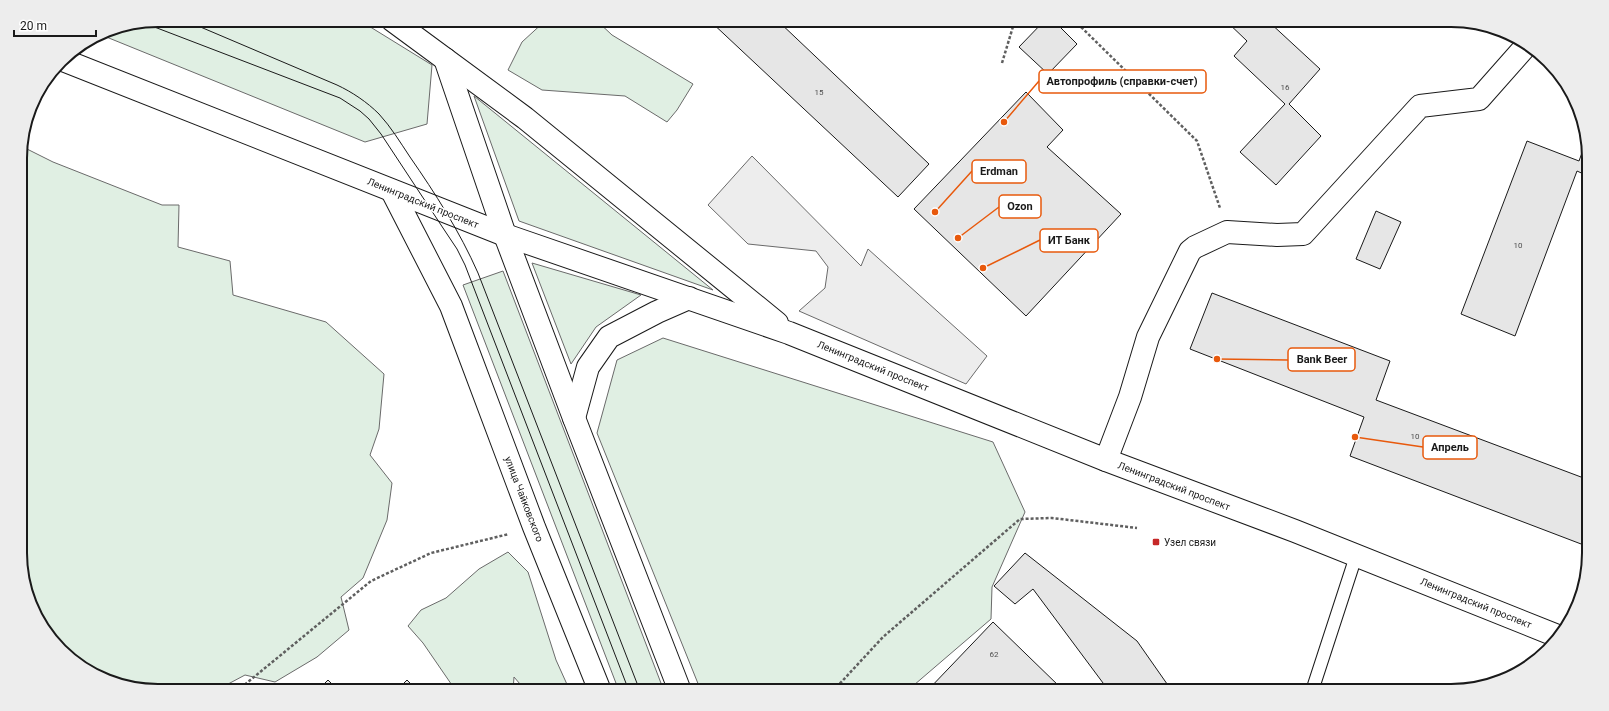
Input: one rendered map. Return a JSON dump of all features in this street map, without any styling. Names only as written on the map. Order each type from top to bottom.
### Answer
[{"type":"main road","name":"Ленинградский проспект","points":[[402,27],[525,118],[789,333]]},
{"type":"main road","points":[[1106,460],[1130,397],[1148,337],[1190,251],[1195,247],[1227,232],[1277,235],[1303,234],[1420,106],[1479,99],[1523,49]]},
{"type":"main road","points":[[445,59],[505,235],[677,684]]},
{"type":"main road","name":"Ленинградский проспект","points":[[69,63],[505,235],[789,333],[1106,460],[1356,556],[1554,634]]},
{"type":"main road","name":"улица Чайковского","points":[[392,190],[451,306],[534,527],[597,684]]},
{"type":"main road","points":[[574,418],[588,367],[609,337],[657,312],[689,298]]},
{"type":"lane","points":[[1314,684],[1356,556]]},
{"type":"path","points":[[1002,63],[1013,27]]},
{"type":"path","points":[[1081,27],[1197,142],[1227,232]]},
{"type":"path","points":[[839,684],[883,637],[1020,519],[1052,518],[1137,528]]},
{"type":"path","points":[[246,684],[371,582],[431,553],[534,527]]},
{"type":"green space","points":[[158,27],[370,27],[432,65],[427,124],[365,142],[108,38],[124,31]]},
{"type":"green space","points":[[538,27],[603,27],[612,35],[693,84],[677,110],[667,122],[625,96],[542,90],[508,70],[522,42]]},
{"type":"green space","points":[[474,96],[713,290],[519,221]]},
{"type":"green space","points":[[27,149],[53,162],[162,205],[179,205],[178,247],[230,261],[233,295],[326,322],[384,374],[379,429],[370,455],[392,483],[387,520],[363,578],[341,597],[349,630],[317,657],[275,682],[245,675],[228,684],[150,684],[124,680],[93,666],[78,657],[65,646],[54,633],[37,603],[31,587],[27,553]]},
{"type":"green space","points":[[532,263],[641,295],[596,327],[571,364]]},
{"type":"green space","points":[[503,271],[661,684],[616,684],[463,285]]},
{"type":"green space","points":[[663,338],[993,442],[1025,512],[992,587],[991,619],[915,684],[698,684],[597,433],[617,360]]},
{"type":"green space","points":[[508,552],[528,572],[556,660],[567,684],[520,684],[514,677],[514,684],[451,684],[423,643],[408,626],[421,610],[446,598],[479,569]]},
{"type":"shaded area","points":[[752,156],[861,266],[868,249],[987,356],[966,384],[799,311],[825,288],[828,267],[816,251],[748,244],[708,205]]},
{"type":"building","points":[[716,27],[784,27],[929,164],[898,197]]},
{"type":"building","points":[[1038,27],[1060,27],[1077,44],[1048,74],[1019,47]]},
{"type":"building","points":[[1232,27],[1274,27],[1320,69],[1289,104],[1321,136],[1276,185],[1240,152],[1285,104],[1234,56],[1247,41]]},
{"type":"building","points":[[1026,92],[1063,130],[1047,147],[1121,214],[1026,316],[914,209]]},
{"type":"building","points":[[1527,141],[1579,161],[1582,153],[1582,173],[1577,171],[1515,336],[1461,314]]},
{"type":"building","points":[[1376,211],[1401,222],[1380,269],[1356,259]]},
{"type":"building","points":[[1212,293],[1390,361],[1376,400],[1582,477],[1582,544],[1350,456],[1364,417],[1190,349]]},
{"type":"building","points":[[1025,553],[1137,641],[1167,684],[1104,684],[1033,589],[1015,604],[994,586]]},
{"type":"building","points":[[993,622],[1057,684],[934,684]]},
{"type":"building","points":[[328,680],[332,684],[324,684]]},
{"type":"building","points":[[407,680],[411,684],[403,684]]},
{"type":"tram line","points":[[155,27],[340,98],[360,111],[369,119],[381,134],[457,249],[465,265],[626,684]]},
{"type":"tram line","points":[[200,27],[337,85],[359,98],[383,119],[429,185],[447,213],[478,273],[637,684]]},
{"type":"place","name":"Автопрофиль (справки-счет)","points":[[1004,122]]},
{"type":"place","name":"Erdman","points":[[935,212]]},
{"type":"place","name":"Ozon","points":[[958,238]]},
{"type":"place","name":"ИТ Банк","points":[[983,268]]},
{"type":"place","name":"Bank Beer","points":[[1217,359]]},
{"type":"place","name":"Апрель","points":[[1355,437]]},
{"type":"place","name":"Узел связи","points":[[1156,542]]}]
